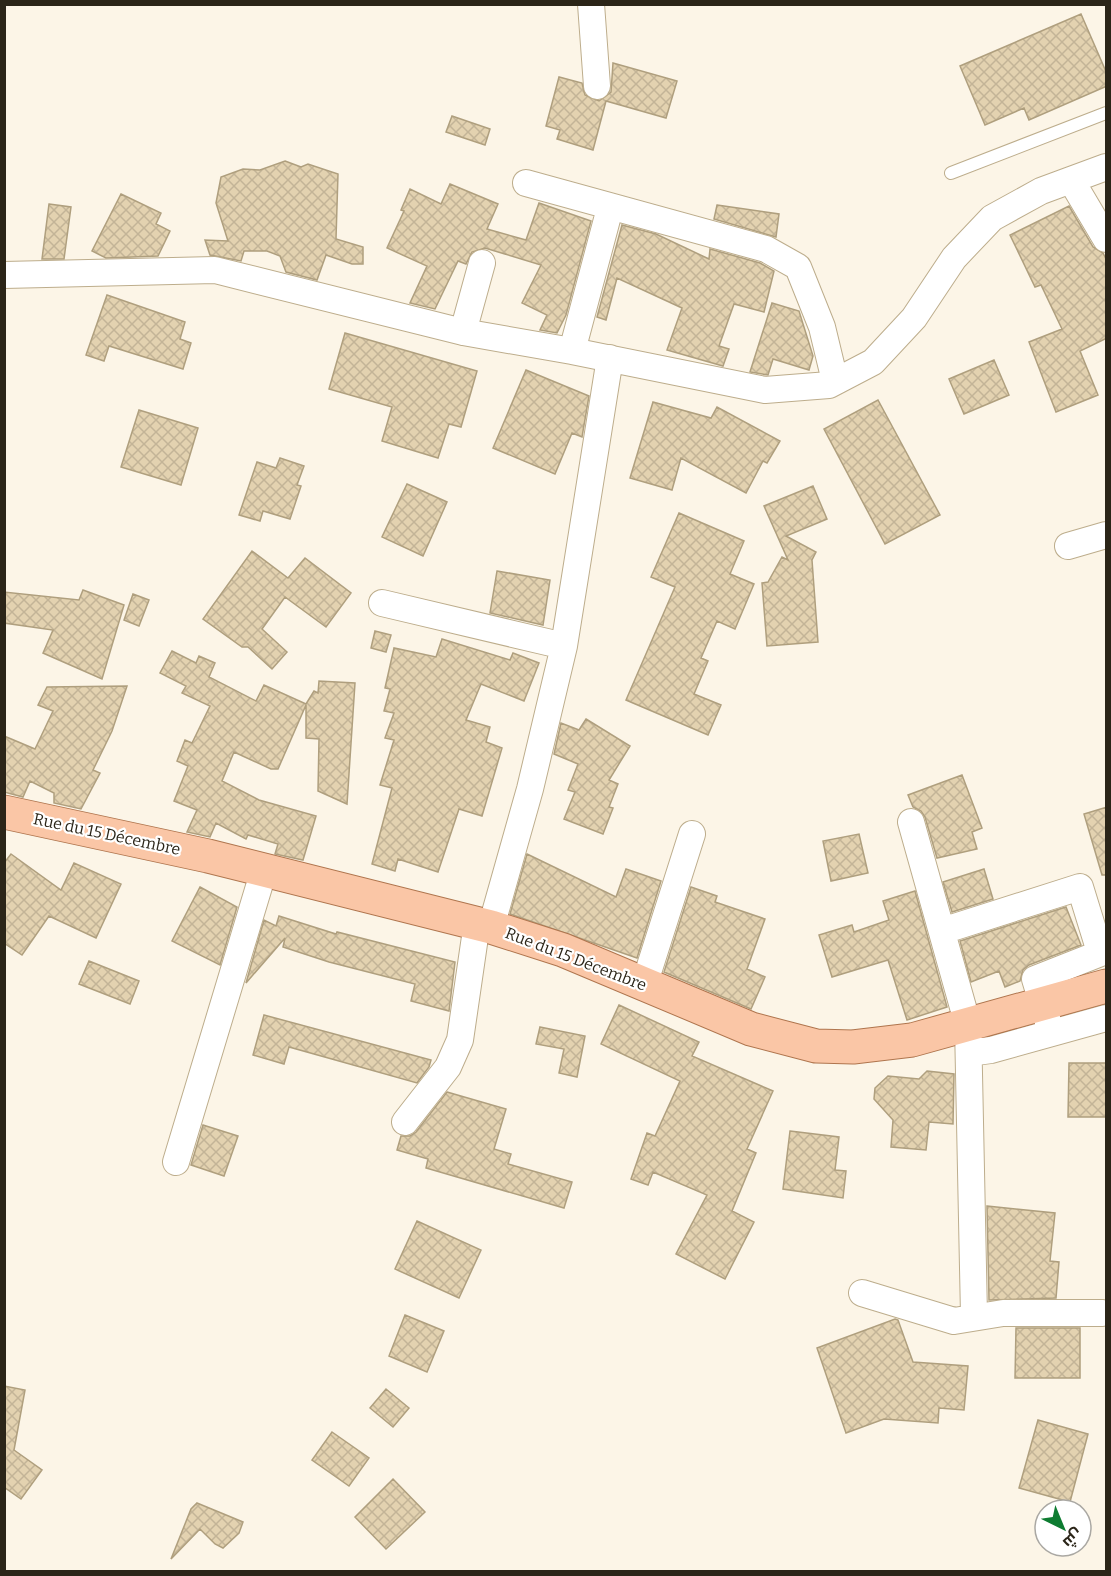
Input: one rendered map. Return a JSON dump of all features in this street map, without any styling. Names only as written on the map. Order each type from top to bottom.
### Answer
[{"type":"main road","name":"Rue du 15 Décembre","points":[[4,812],[264,870],[484,925],[563,950],[751,1029],[816,1046],[853,1047],[912,1040],[968,1039],[1047,1019],[1107,986]]},
{"type":"street","points":[[591,4],[597,86]]},
{"type":"street","points":[[4,275],[215,270],[464,332],[610,358],[765,390],[829,385],[873,362],[914,318],[954,258],[992,218],[1041,190],[1107,167]]},
{"type":"street","points":[[1071,180],[1107,239]]},
{"type":"street","points":[[526,183],[610,208],[766,249],[798,267],[822,327],[835,381]]},
{"type":"street","points":[[572,351],[610,208]]},
{"type":"street","points":[[464,332],[482,263]]},
{"type":"street","points":[[405,1122],[448,1067],[460,1040],[484,925],[531,789],[564,646],[610,358]]},
{"type":"street","points":[[1068,546],[1107,535]]},
{"type":"street","points":[[382,603],[564,646]]},
{"type":"street","points":[[911,822],[942,931],[968,1039],[974,1316]]},
{"type":"street","points":[[644,985],[692,834]]},
{"type":"street","points":[[176,1162],[264,870]]},
{"type":"street","points":[[942,931],[1080,887],[1103,952],[1035,980],[1047,1019],[1107,1018]]},
{"type":"street","points":[[862,1293],[954,1321],[1003,1313],[1103,1313]]},
{"type":"lane","points":[[951,173],[1107,113]]},
{"type":"building","points":[[1081,14],[1107,74],[1107,86],[1029,120],[1024,108],[985,125],[960,66]]},
{"type":"building","points":[[613,63],[677,81],[666,118],[606,101],[593,150],[557,139],[560,130],[546,126],[559,77],[582,83],[585,95],[599,101],[611,92]]},
{"type":"building","points":[[452,116],[490,129],[485,145],[446,132]]},
{"type":"building","points":[[285,161],[301,167],[308,164],[338,174],[336,239],[363,247],[363,264],[352,264],[326,255],[317,280],[286,272],[280,256],[267,251],[244,251],[241,261],[210,255],[205,240],[228,241],[216,203],[221,177],[243,169],[260,170]]},
{"type":"building","points":[[450,184],[498,204],[487,229],[526,240],[539,203],[591,221],[566,315],[557,333],[540,330],[547,315],[522,303],[541,265],[485,248],[472,252],[466,264],[458,261],[435,309],[410,303],[427,266],[387,248],[404,211],[401,210],[410,189],[441,204]]},
{"type":"building","points":[[121,194],[161,213],[156,224],[170,231],[158,256],[106,258],[92,251]]},
{"type":"building","points":[[49,204],[71,207],[64,259],[42,259]]},
{"type":"building","points":[[717,205],[779,214],[776,237],[714,219]]},
{"type":"building","points":[[1069,206],[1093,247],[1103,253],[1107,261],[1107,338],[1080,351],[1098,395],[1056,412],[1029,342],[1062,329],[1041,285],[1035,287],[1010,235]]},
{"type":"building","points":[[622,225],[656,234],[709,259],[710,249],[760,263],[774,271],[764,312],[734,304],[719,346],[729,349],[723,366],[667,350],[682,308],[617,278],[606,320],[597,317]]},
{"type":"building","points":[[107,295],[185,322],[180,339],[191,343],[183,369],[109,346],[104,361],[86,355]]},
{"type":"building","points":[[772,303],[799,311],[813,356],[809,370],[773,359],[768,375],[750,372]]},
{"type":"building","points":[[345,333],[477,371],[461,427],[449,424],[438,458],[382,441],[392,407],[329,389]]},
{"type":"building","points":[[994,360],[1009,395],[964,414],[949,379]]},
{"type":"building","points":[[526,370],[589,396],[582,437],[572,433],[555,474],[493,448]]},
{"type":"building","points":[[878,400],[940,515],[885,544],[824,429]]},
{"type":"building","points":[[653,402],[711,418],[717,407],[780,441],[767,463],[763,461],[746,493],[681,458],[672,490],[630,478]]},
{"type":"building","points":[[139,410],[198,428],[181,485],[121,467]]},
{"type":"building","points":[[280,458],[304,466],[297,485],[301,486],[290,519],[263,511],[260,521],[239,515],[257,462],[276,468]]},
{"type":"building","points":[[407,484],[447,502],[423,556],[382,537]]},
{"type":"building","points":[[813,486],[827,519],[786,536],[816,552],[812,560],[818,642],[767,646],[762,583],[768,582],[782,557],[788,560],[764,506]]},
{"type":"building","points":[[679,513],[744,541],[730,574],[754,584],[735,629],[717,621],[701,658],[708,661],[694,694],[721,705],[708,735],[626,700],[675,587],[651,577]]},
{"type":"building","points":[[252,551],[288,578],[305,558],[351,593],[326,627],[285,597],[262,629],[287,652],[272,669],[248,647],[242,647],[203,619]]},
{"type":"building","points":[[497,571],[550,580],[543,625],[490,613]]},
{"type":"building","points":[[83,590],[124,605],[102,679],[43,653],[53,630],[4,623],[4,592],[79,600]]},
{"type":"building","points":[[133,594],[149,600],[139,626],[124,620]]},
{"type":"building","points":[[375,631],[391,635],[386,652],[371,648]]},
{"type":"building","points":[[442,639],[510,660],[513,653],[539,663],[524,701],[481,684],[466,720],[490,727],[486,742],[502,748],[482,816],[459,809],[438,872],[398,859],[395,871],[372,864],[392,788],[380,785],[394,740],[385,738],[394,713],[384,711],[390,689],[385,688],[394,648],[436,657]]},
{"type":"building","points":[[172,651],[196,663],[199,656],[215,663],[209,677],[256,701],[264,685],[306,704],[314,691],[318,693],[319,681],[355,683],[347,804],[318,791],[319,739],[306,738],[306,705],[278,769],[271,769],[234,752],[222,781],[259,800],[316,816],[303,860],[275,854],[278,844],[248,835],[246,839],[216,823],[210,837],[187,832],[197,810],[174,801],[188,766],[177,761],[185,740],[192,743],[210,706],[182,693],[186,686],[160,673]]},
{"type":"building","points":[[127,686],[112,731],[93,770],[100,773],[81,809],[54,803],[54,793],[30,781],[23,797],[4,792],[4,736],[35,749],[53,711],[38,705],[47,687]]},
{"type":"building","points":[[586,719],[630,746],[609,780],[618,784],[609,807],[613,808],[603,834],[564,819],[575,792],[568,790],[578,764],[554,754],[561,723],[579,730]]},
{"type":"building","points":[[962,775],[982,828],[972,832],[977,849],[937,858],[925,817],[921,811],[913,807],[908,795]]},
{"type":"building","points":[[1107,807],[1107,875],[1102,875],[1084,814]]},
{"type":"building","points":[[859,834],[868,873],[831,881],[823,841]]},
{"type":"building","points":[[11,854],[61,890],[74,863],[121,884],[96,938],[49,916],[22,955],[4,943],[4,863]]},
{"type":"building","points":[[527,854],[616,897],[626,869],[661,881],[637,958],[510,914]]},
{"type":"building","points":[[984,869],[993,899],[952,912],[943,882]]},
{"type":"building","points":[[200,887],[237,907],[220,965],[172,941]]},
{"type":"building","points":[[691,887],[717,896],[715,902],[765,919],[747,969],[765,977],[751,1009],[664,972]]},
{"type":"building","points":[[915,891],[947,1007],[907,1020],[888,960],[832,977],[819,935],[852,925],[854,932],[889,920],[883,901]]},
{"type":"building","points":[[1066,907],[1081,945],[1029,965],[1023,970],[1020,981],[1005,987],[999,971],[971,982],[960,941]]},
{"type":"building","points":[[279,916],[336,934],[337,932],[455,962],[449,1011],[411,1001],[415,984],[329,962],[283,947],[285,938],[246,983],[264,920],[276,926]]},
{"type":"building","points":[[89,961],[139,981],[130,1004],[79,984]]},
{"type":"building","points":[[619,1005],[699,1042],[692,1056],[773,1091],[747,1149],[756,1153],[732,1211],[754,1222],[725,1279],[676,1254],[707,1195],[653,1172],[648,1185],[631,1179],[647,1133],[655,1136],[680,1081],[601,1044]]},
{"type":"building","points":[[264,1015],[431,1060],[429,1067],[417,1083],[289,1047],[284,1064],[253,1055]]},
{"type":"building","points":[[540,1027],[585,1036],[577,1077],[559,1073],[564,1049],[536,1044]]},
{"type":"building","points":[[1069,1063],[1107,1063],[1107,1117],[1068,1117]]},
{"type":"building","points":[[927,1071],[954,1074],[953,1124],[929,1122],[926,1150],[891,1147],[893,1120],[874,1099],[875,1088],[888,1076],[919,1079]]},
{"type":"building","points":[[447,1092],[506,1109],[494,1149],[511,1154],[508,1164],[572,1182],[564,1208],[426,1168],[428,1159],[397,1150],[401,1136],[410,1136],[416,1132]]},
{"type":"building","points":[[203,1125],[238,1136],[224,1176],[191,1165]]},
{"type":"building","points":[[790,1131],[839,1137],[835,1170],[846,1171],[843,1198],[783,1189]]},
{"type":"building","points":[[987,1206],[1055,1213],[1050,1261],[1059,1262],[1056,1298],[989,1300]]},
{"type":"building","points":[[417,1221],[481,1250],[459,1298],[395,1269]]},
{"type":"building","points":[[405,1315],[444,1331],[427,1372],[389,1356]]},
{"type":"building","points":[[895,1319],[898,1320],[913,1362],[968,1366],[964,1410],[939,1408],[938,1423],[884,1419],[846,1433],[817,1348]]},
{"type":"building","points":[[1016,1328],[1080,1328],[1080,1378],[1015,1378]]},
{"type":"building","points":[[4,1386],[25,1390],[14,1450],[42,1470],[21,1499],[4,1487]]},
{"type":"building","points":[[386,1389],[409,1408],[393,1427],[370,1408]]},
{"type":"building","points":[[1038,1420],[1088,1434],[1071,1498],[1055,1498],[1019,1488]]},
{"type":"building","points":[[332,1432],[369,1458],[349,1486],[312,1460]]},
{"type":"building","points":[[393,1479],[425,1512],[386,1549],[355,1517]]},
{"type":"building","points":[[197,1503],[243,1522],[239,1533],[223,1548],[215,1544],[200,1529],[171,1559],[191,1509]]}]
